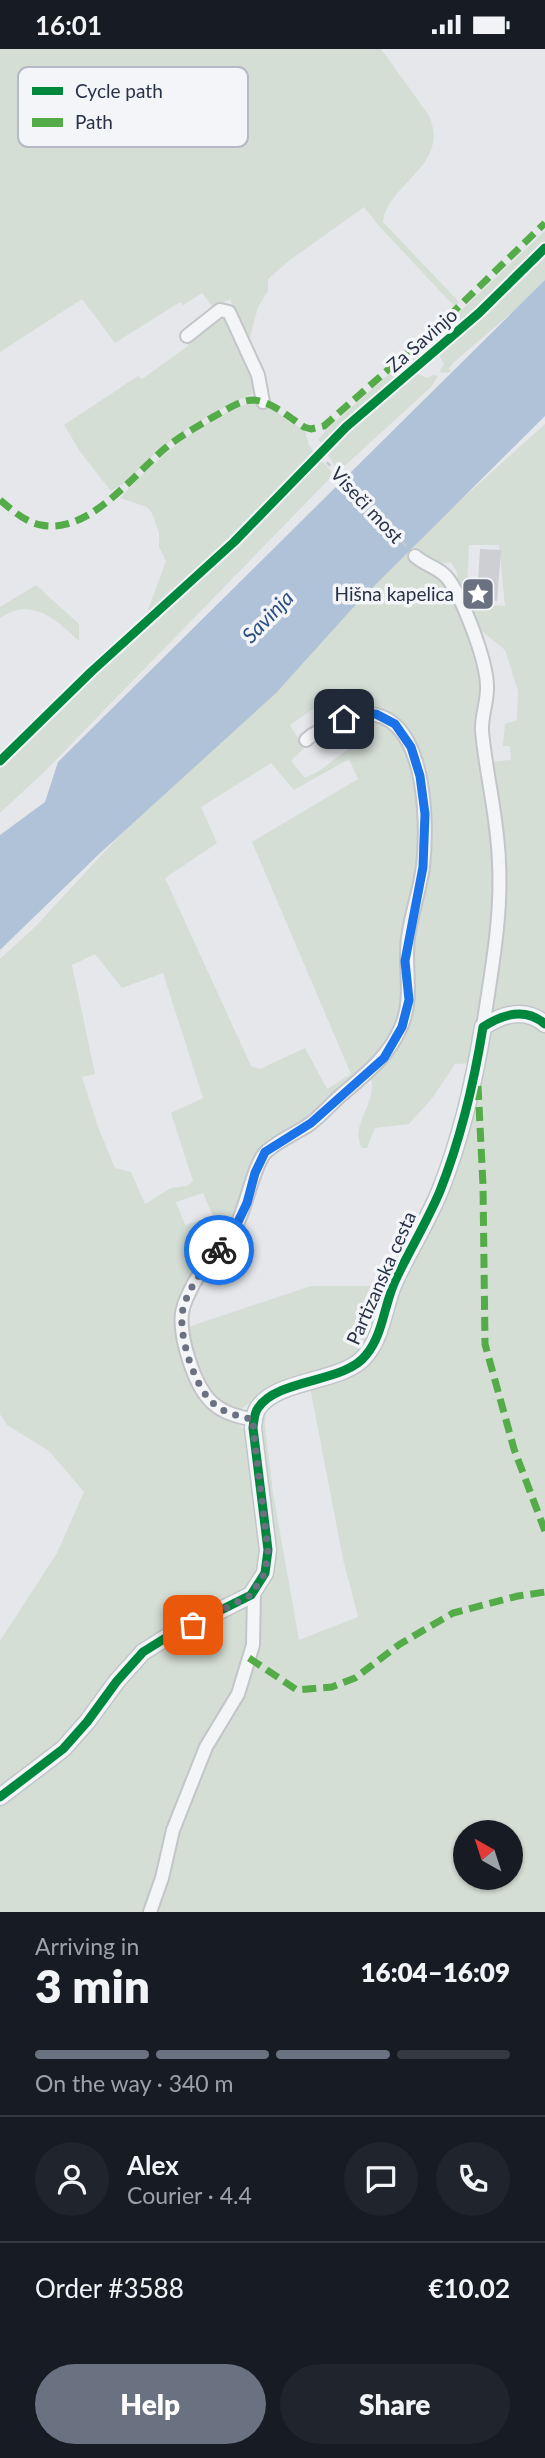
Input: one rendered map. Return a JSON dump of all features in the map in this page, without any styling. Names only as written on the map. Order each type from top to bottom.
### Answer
[{"type":"street","points":[[187,336],[220,310],[229,312],[258,375],[263,402]]},
{"type":"street","points":[[415,556],[426,566],[438,569],[449,579],[473,631],[484,663],[487,687],[482,728],[499,862],[498,910],[483,1027]]},
{"type":"street","points":[[0,1797],[63,1749],[143,1652],[251,1595],[265,1573],[268,1550],[254,1420],[232,1415],[216,1407],[205,1396],[183,1337],[182,1312],[189,1291],[200,1273],[236,1226],[265,1152],[311,1123],[384,1058],[402,1027],[409,1000],[405,961],[408,935],[423,867],[425,814],[420,776],[411,747],[395,724],[376,714],[358,714],[306,740]]},
{"type":"street","points":[[483,1027],[499,1017],[520,1014],[538,1018],[545,1024]]},
{"type":"street","name":"Partizanska cesta","points":[[254,1420],[256,1411],[264,1401],[287,1389],[349,1368],[366,1357],[375,1340],[394,1284],[440,1192],[460,1135],[477,1067],[483,1027]]},
{"type":"street","points":[[150,1912],[162,1878],[173,1830],[206,1747],[238,1694],[253,1645],[254,1591]]},
{"type":"shaded area","points":[[0,49],[381,49],[428,114],[433,132],[432,147],[426,160],[387,208],[383,222],[459,302],[455,307],[364,207],[268,279],[268,291],[258,307],[250,337],[246,340],[230,299],[214,309],[202,293],[183,305],[180,302],[115,343],[82,299],[0,352]]},
{"type":"shaded area","points":[[545,231],[545,245],[473,316],[353,418],[337,436],[325,445],[318,440],[327,429],[467,305]]},
{"type":"shaded area","points":[[545,252],[545,284],[454,362],[449,368],[451,372],[441,373],[444,364],[438,353]]},
{"type":"shaded area","points":[[218,314],[225,318],[238,336],[259,391],[192,426],[111,491],[81,453],[64,425],[138,376],[142,379],[188,346],[188,340]]},
{"type":"shaded area","points":[[415,373],[427,378],[438,376],[431,387],[338,472],[327,453],[347,428]]},
{"type":"shaded area","points":[[254,402],[270,408],[305,431],[309,445],[316,454],[233,541],[143,624],[166,561],[159,547],[159,533],[152,513],[147,507],[120,498],[181,441],[217,417]]},
{"type":"shaded area","points":[[545,424],[545,1015],[490,1015],[504,889],[491,762],[511,760],[510,746],[503,746],[505,724],[517,720],[518,691],[505,650],[477,627],[467,603],[505,606],[499,545],[469,545],[467,590],[458,585],[457,572],[451,562],[432,564],[425,561],[411,545]]},
{"type":"shaded area","points":[[319,458],[334,474],[45,771],[0,813],[0,768],[51,714],[130,645],[139,632],[265,514]]},
{"type":"shaded area","points":[[407,551],[422,566],[439,571],[446,579],[474,642],[482,667],[485,691],[480,724],[496,866],[496,891],[481,1025],[474,1063],[455,1064],[433,1097],[409,1124],[375,1128],[367,1148],[362,1148],[358,1133],[371,1095],[370,1075],[392,1049],[410,1014],[413,934],[426,866],[429,820],[423,769],[414,746],[402,727],[384,715],[360,711],[343,688],[290,725],[304,748],[291,761],[305,778],[319,771],[351,747],[338,727],[367,716],[387,721],[405,742],[415,768],[423,809],[419,869],[402,954],[405,1001],[389,1048],[371,1067],[301,1128],[263,1148],[230,1230],[196,1272],[183,1296],[180,1308],[181,1342],[198,1394],[210,1407],[239,1425],[250,1438],[265,1548],[261,1572],[255,1585],[247,1593],[152,1642],[133,1657],[69,1737],[0,1789],[0,1641],[57,1553],[84,1492],[49,1451],[7,1425],[0,1414],[0,959],[36,926],[144,809],[321,629]],"holes":[[[349,759],[358,779],[252,842],[351,1074],[327,1089],[305,1048],[260,1069],[251,1066],[165,878],[217,843],[201,807],[271,763],[294,790]],[[95,954],[122,988],[163,973],[203,1098],[171,1113],[193,1181],[187,1186],[171,1188],[145,1204],[131,1172],[115,1168],[82,1077],[95,1074],[72,965]],[[203,1193],[213,1216],[185,1225],[176,1202]]]},
{"type":"shaded area","points":[[36,585],[79,624],[79,641],[62,625],[33,610],[22,609],[0,618],[0,607]]},
{"type":"shaded area","points":[[527,1021],[545,1029],[545,1912],[0,1912],[0,1804],[147,1657],[242,1608],[263,1587],[258,1427],[266,1405],[265,1426],[273,1493],[299,1640],[358,1617],[343,1559],[310,1387],[380,1346],[490,1025]]},
{"type":"shaded area","points":[[311,1286],[390,1286],[368,1345],[346,1365],[273,1387],[241,1409],[230,1410],[220,1406],[205,1389],[185,1328]]},
{"type":"water","name":"Savinja","points":[[545,280],[545,416],[360,600],[276,693],[98,855],[0,950],[0,835],[45,802],[58,762]]},
{"type":"building","points":[[480,549],[501,550],[497,601],[477,600]]},
{"type":"marked path","points":[[0,500],[19,515],[41,525],[59,526],[77,521],[110,499],[179,438],[227,409],[248,400],[273,406],[304,427],[311,429],[324,426],[448,317],[545,223]]},
{"type":"marked path","points":[[478,1086],[483,1185],[485,1344],[514,1449],[545,1531]]},
{"type":"marked path","points":[[249,1658],[297,1690],[332,1687],[355,1678],[400,1644],[453,1613],[518,1596],[545,1592]]},
{"type":"cycle path","name":"Za Savinjo","points":[[0,761],[91,672],[234,542],[346,427],[479,313],[545,248]]},
{"type":"cycle path","points":[[0,1797],[63,1749],[143,1652],[251,1595],[265,1573],[268,1550],[253,1428],[257,1410],[268,1398],[280,1391],[343,1371],[356,1364],[372,1347],[391,1290],[448,1171],[466,1110],[483,1027],[514,1014],[530,1015],[545,1024]]},
{"type":"way so far","points":[[193,1625],[251,1595],[265,1573],[268,1550],[254,1420],[232,1415],[216,1407],[205,1396],[183,1337],[182,1312],[189,1291],[219,1250]]},
{"type":"place","name":"Hišna kapelica","points":[[478,594]]},
{"type":"route","points":[[219,1250],[236,1226],[247,1203],[255,1173],[265,1152],[311,1123],[384,1058],[402,1027],[409,1000],[405,961],[423,867],[425,814],[420,776],[411,747],[395,724],[376,714],[358,714],[344,719]]}]
